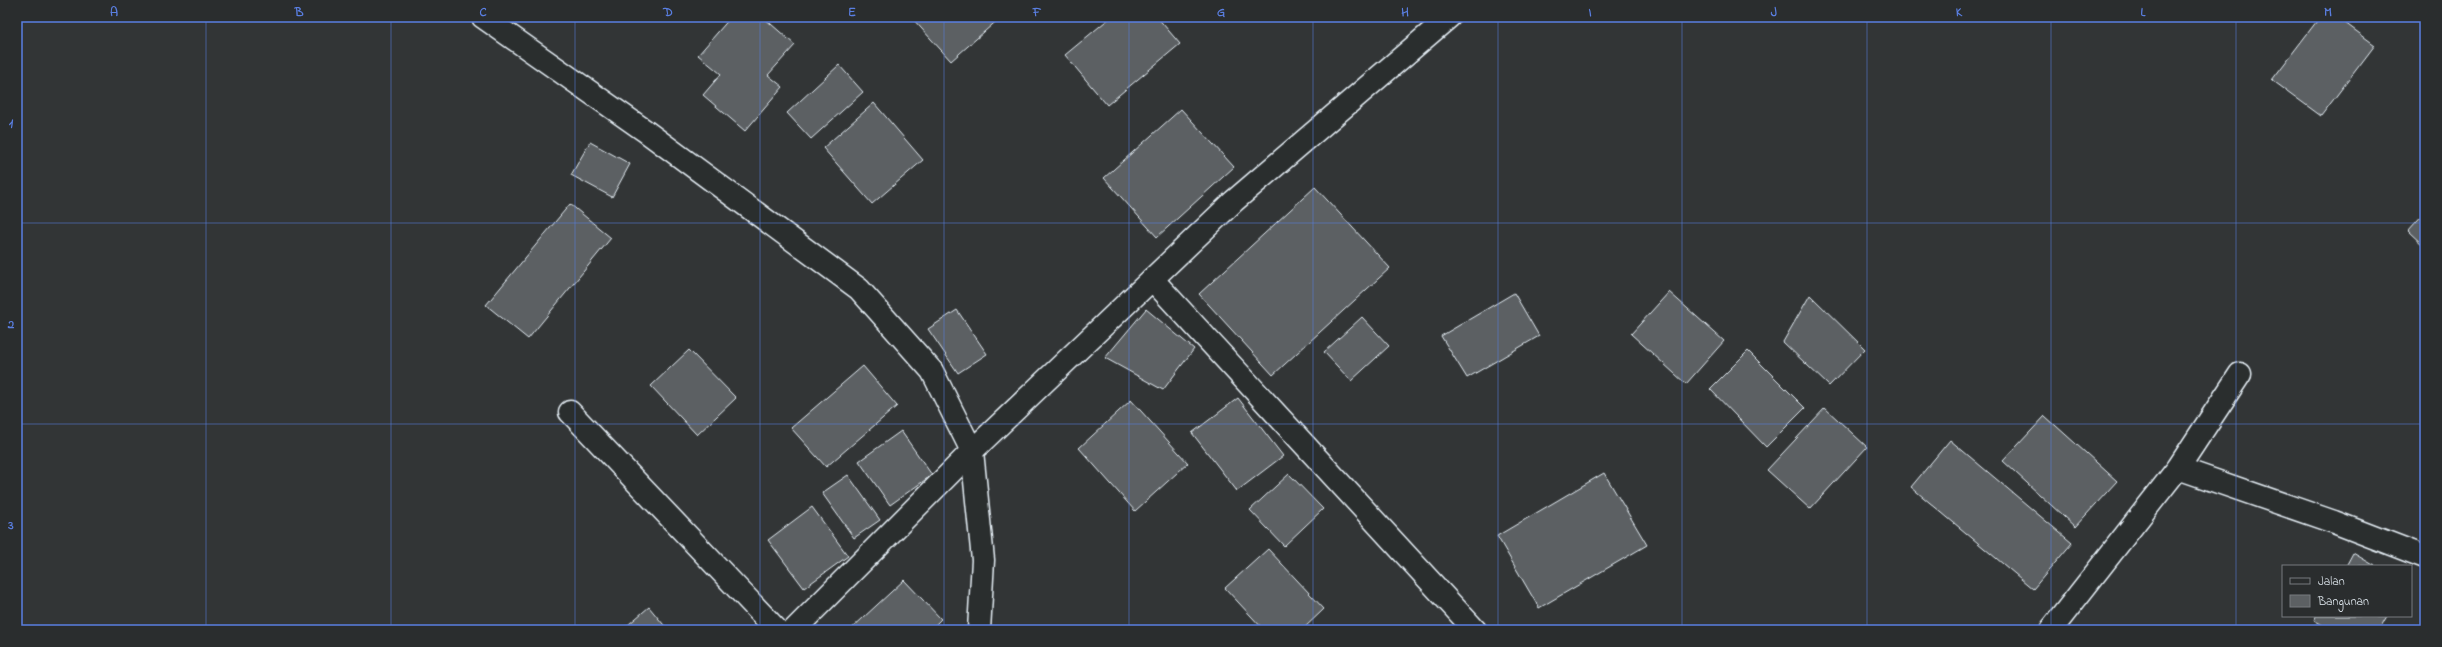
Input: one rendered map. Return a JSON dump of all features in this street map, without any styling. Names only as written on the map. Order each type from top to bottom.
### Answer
[{"type":"street","points":[[482,17],[644,130],[859,289],[932,371],[972,451],[983,560],[979,630]]},
{"type":"street","points":[[794,630],[972,451],[1234,202],[1449,17]]},
{"type":"street","points":[[1152,279],[1475,630]]},
{"type":"street","points":[[2050,630],[2178,468],[2240,374]]},
{"type":"street","points":[[570,412],[777,630]]},
{"type":"street","points":[[2178,468],[2334,522],[2425,557]]},
{"type":"building","points":[[731,17],[763,17],[795,45],[768,75],[783,87],[745,131],[703,95],[721,74],[698,55]]},
{"type":"building","points":[[911,17],[1001,17],[951,61]]},
{"type":"building","points":[[1111,17],[1157,17],[1180,44],[1107,105],[1065,55]]},
{"type":"building","points":[[2320,17],[2337,17],[2375,45],[2321,116],[2272,80]]},
{"type":"building","points":[[839,65],[863,92],[811,139],[787,113]]},
{"type":"building","points":[[874,103],[923,160],[872,204],[823,148]]},
{"type":"building","points":[[1181,109],[1234,167],[1157,237],[1104,178]]},
{"type":"building","points":[[590,142],[630,164],[612,197],[571,175]]},
{"type":"building","points":[[1315,187],[1390,268],[1273,375],[1199,294]]},
{"type":"building","points":[[570,204],[611,238],[528,339],[486,305]]},
{"type":"building","points":[[2425,212],[2425,247],[2408,231]]},
{"type":"building","points":[[1669,292],[1724,341],[1686,384],[1631,334]]},
{"type":"building","points":[[1514,293],[1539,336],[1467,378],[1441,336]]},
{"type":"building","points":[[1810,295],[1865,349],[1829,386],[1783,342]]},
{"type":"building","points":[[1146,309],[1194,349],[1163,390],[1105,358]]},
{"type":"building","points":[[957,310],[987,354],[958,373],[928,329]]},
{"type":"building","points":[[1362,317],[1389,346],[1351,381],[1324,352]]},
{"type":"building","points":[[689,350],[736,398],[697,435],[651,386]]},
{"type":"building","points":[[1748,351],[1805,408],[1766,447],[1710,389]]},
{"type":"building","points":[[863,366],[897,406],[826,467],[791,428]]},
{"type":"building","points":[[1238,398],[1283,456],[1237,491],[1192,433]]},
{"type":"building","points":[[1131,400],[1188,463],[1135,511],[1079,448]]},
{"type":"building","points":[[1825,408],[1867,447],[1810,509],[1767,470]]},
{"type":"building","points":[[2045,416],[2117,481],[2075,527],[2003,461]]},
{"type":"building","points":[[901,431],[932,475],[890,505],[859,461]]},
{"type":"building","points":[[1950,440],[2072,543],[2033,589],[1911,487]]},
{"type":"building","points":[[1604,473],[1647,545],[1539,608],[1497,536]]},
{"type":"building","points":[[1289,474],[1323,509],[1284,546],[1250,510]]},
{"type":"building","points":[[848,475],[880,520],[854,538],[822,493]]},
{"type":"building","points":[[812,507],[848,556],[804,588],[768,540]]},
{"type":"building","points":[[1268,549],[1324,609],[1302,630],[1264,630],[1225,588]]},
{"type":"building","points":[[2353,553],[2373,565],[2347,565]]},
{"type":"building","points":[[904,580],[941,619],[930,630],[850,630]]},
{"type":"building","points":[[649,607],[668,630],[622,630]]},
{"type":"building","points":[[2316,617],[2386,617],[2379,630],[2331,630],[2314,620]]}]
